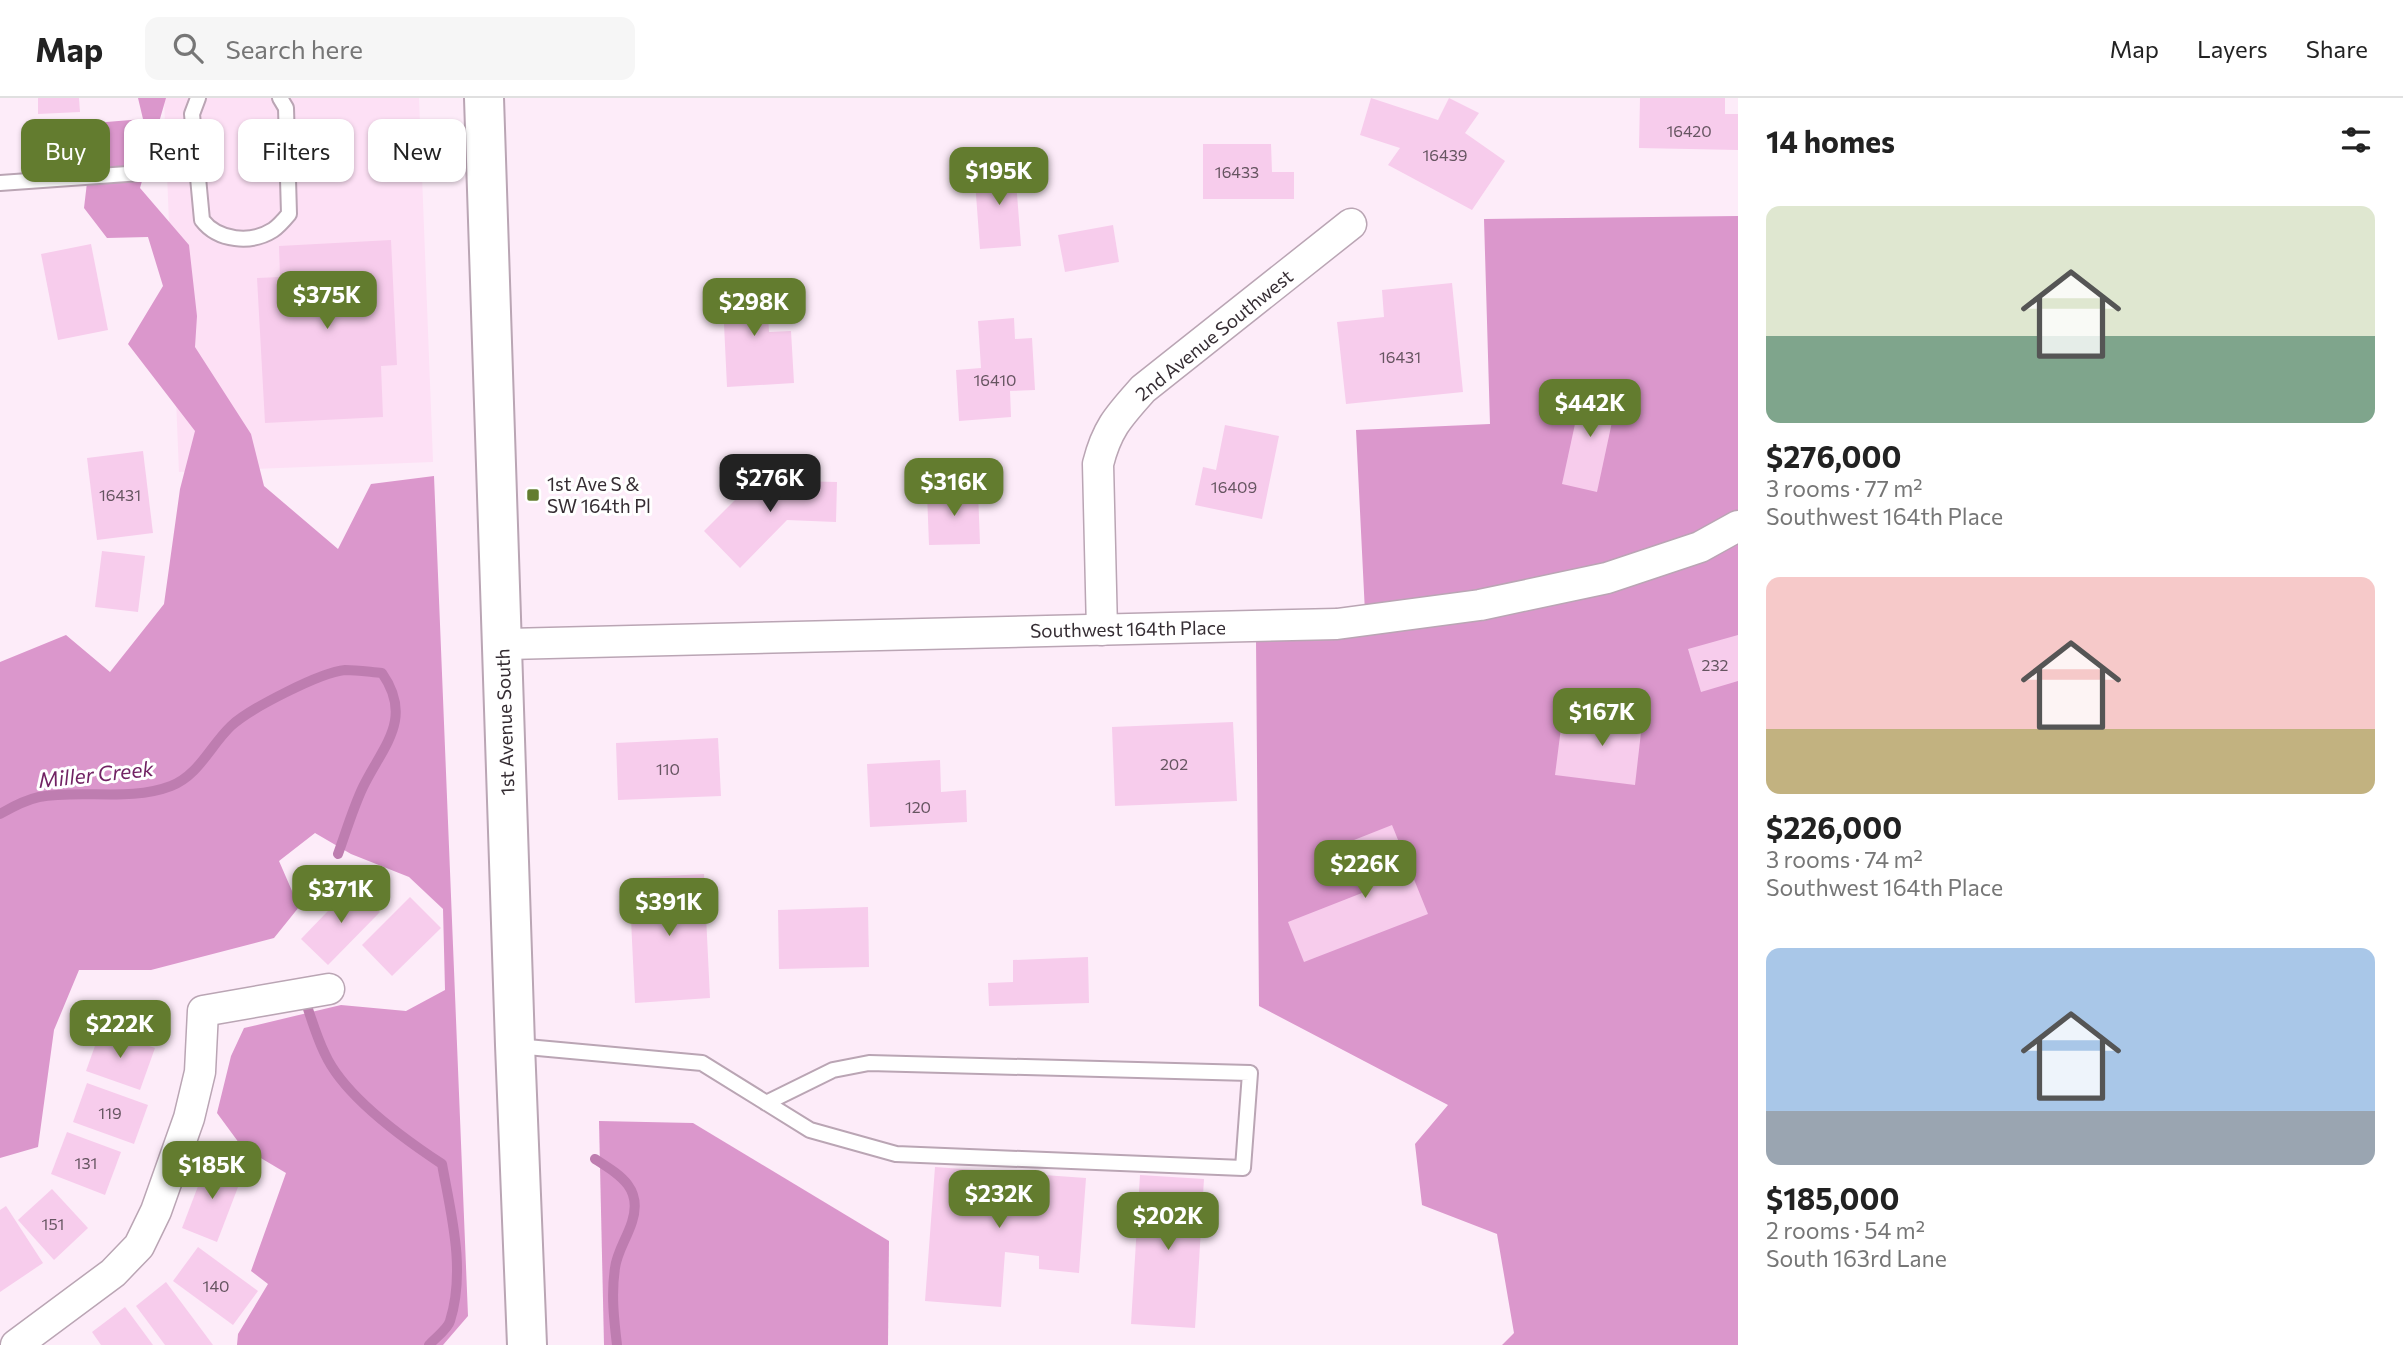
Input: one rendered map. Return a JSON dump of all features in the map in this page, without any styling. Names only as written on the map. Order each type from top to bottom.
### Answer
[{"type":"main road","name":"1st Avenue South","points":[[484,98],[527,1345]]},
{"type":"street","name":"2nd Avenue Southwest","points":[[1102,630],[1098,464],[1104,438],[1117,418],[1143,389],[1350,224]]},
{"type":"street","name":"Southwest 164th Place","points":[[503,644],[1337,624],[1480,605],[1607,578],[1700,547],[1738,526]]},
{"type":"street","points":[[16,1345],[113,1273],[139,1246],[156,1211],[189,1118],[200,1072],[203,1010],[329,989]]},
{"type":"lane","points":[[193,119],[198,98]]},
{"type":"lane","points":[[199,182],[202,220],[210,231],[234,239],[262,236],[276,229],[289,214],[286,108],[281,98]]},
{"type":"lane","points":[[0,183],[124,174]]},
{"type":"lane","points":[[515,1045],[702,1063],[766,1103],[810,1130],[896,1154],[1243,1168],[1250,1073],[869,1062],[833,1070],[766,1103]]},
{"type":"shaded area","points":[[138,98],[166,98],[160,119],[143,119]]},
{"type":"shaded area","points":[[164,98],[419,98],[420,119],[368,119],[368,182],[422,182],[433,462],[179,472],[167,182],[224,182],[224,119],[165,119]]},
{"type":"shaded area","points":[[124,121],[124,182],[142,182],[140,188],[189,245],[197,316],[195,347],[251,434],[264,486],[338,549],[371,484],[434,476],[468,1316],[443,1345],[237,1345],[238,1334],[268,1284],[251,1271],[286,1173],[242,1147],[217,1113],[231,1056],[244,1028],[341,1005],[406,1011],[445,990],[443,909],[409,877],[351,854],[315,833],[279,861],[299,907],[274,938],[151,970],[79,970],[54,1030],[38,1147],[0,1158],[0,662],[66,635],[110,672],[164,604],[180,489],[195,431],[128,344],[163,286],[148,237],[107,238],[84,208],[87,182],[110,182],[110,122]]},
{"type":"shaded area","points":[[1738,216],[1738,1345],[1502,1345],[1514,1333],[1497,1234],[1422,1205],[1415,1144],[1448,1105],[1259,1006],[1256,639],[1366,633],[1356,430],[1490,424],[1484,219]]},
{"type":"shaded area","points":[[599,1121],[693,1123],[889,1241],[888,1345],[604,1345]]},
{"type":"building","points":[[38,98],[79,98],[80,112],[38,114]]},
{"type":"building","points":[[1371,98],[1438,120],[1449,98],[1479,113],[1465,133],[1505,161],[1472,210],[1388,165],[1400,148],[1360,135]]},
{"type":"building","points":[[1640,98],[1725,98],[1725,114],[1738,114],[1738,150],[1639,148]]},
{"type":"building","points":[[1203,144],[1271,144],[1272,172],[1294,172],[1294,199],[1203,199]]},
{"type":"building","points":[[1014,155],[1021,246],[980,249],[975,181],[996,180],[994,157]]},
{"type":"building","points":[[1113,225],[1119,262],[1065,272],[1058,235]]},
{"type":"building","points":[[391,240],[397,365],[381,366],[383,417],[265,423],[257,278],[280,277],[279,246]]},
{"type":"building","points":[[91,244],[108,330],[58,340],[41,254]]},
{"type":"building","points":[[766,280],[769,332],[791,331],[794,383],[727,387],[722,282]]},
{"type":"building","points":[[1452,283],[1463,392],[1346,404],[1337,322],[1384,317],[1382,290]]},
{"type":"building","points":[[1014,318],[1015,339],[1032,338],[1035,390],[1010,391],[1011,417],[959,421],[956,370],[981,368],[978,321]]},
{"type":"building","points":[[1583,387],[1618,394],[1597,492],[1562,484]]},
{"type":"building","points":[[1225,425],[1279,436],[1262,519],[1195,505],[1203,467],[1216,470]]},
{"type":"building","points":[[143,451],[153,533],[97,540],[87,458]]},
{"type":"building","points":[[755,480],[837,482],[836,522],[787,520],[740,568],[704,531]]},
{"type":"building","points":[[978,491],[980,544],[929,545],[927,493]]},
{"type":"building","points":[[102,551],[145,556],[138,612],[95,607]]},
{"type":"building","points":[[1738,635],[1738,681],[1701,692],[1688,649]]},
{"type":"building","points":[[1590,708],[1643,715],[1635,785],[1555,775],[1561,728],[1587,731]]},
{"type":"building","points":[[1233,722],[1237,801],[1115,806],[1112,727]]},
{"type":"building","points":[[718,738],[721,796],[618,800],[616,743]]},
{"type":"building","points":[[940,760],[941,792],[966,790],[967,822],[870,827],[867,764]]},
{"type":"building","points":[[1392,825],[1428,914],[1304,962],[1288,922],[1367,891],[1349,842]]},
{"type":"building","points":[[704,874],[710,998],[635,1003],[629,878]]},
{"type":"building","points":[[353,885],[380,912],[328,965],[301,939]]},
{"type":"building","points":[[410,897],[441,928],[392,976],[362,945]]},
{"type":"building","points":[[868,907],[869,967],[779,969],[778,910]]},
{"type":"building","points":[[1088,957],[1089,1003],[989,1006],[988,983],[1013,982],[1013,960]]},
{"type":"building","points":[[101,1029],[155,1048],[140,1090],[86,1071]]},
{"type":"building","points":[[87,1083],[148,1105],[134,1144],[73,1122]]},
{"type":"building","points":[[67,1132],[121,1152],[105,1195],[51,1174]]},
{"type":"building","points":[[208,1160],[243,1174],[217,1242],[182,1228]]},
{"type":"building","points":[[935,1167],[1086,1178],[1079,1273],[1039,1269],[1039,1256],[1005,1252],[1001,1307],[925,1301]]},
{"type":"building","points":[[1140,1175],[1204,1179],[1195,1328],[1131,1324]]},
{"type":"building","points":[[52,1189],[88,1228],[54,1260],[18,1220]]},
{"type":"building","points":[[6,1206],[43,1263],[0,1292],[0,1210]]},
{"type":"building","points":[[198,1247],[258,1291],[233,1325],[173,1281]]},
{"type":"building","points":[[166,1282],[213,1345],[165,1345],[136,1306]]},
{"type":"building","points":[[125,1307],[153,1345],[101,1345],[92,1332]]},
{"type":"waterway","name":"Miller Creek","points":[[0,814],[39,797],[139,793],[171,786],[189,775],[231,726],[269,701],[334,672],[345,670],[382,673],[391,689],[395,704],[392,732],[359,795],[338,854]]},
{"type":"waterway","name":"Miller Creek","points":[[308,1009],[325,1054],[346,1085],[360,1101],[393,1129],[442,1164],[453,1222],[457,1282],[449,1324],[429,1345]]},
{"type":"waterway","name":"Miller Creek","points":[[595,1159],[621,1177],[632,1191],[634,1200],[632,1222],[615,1268],[613,1307],[617,1345]]},
{"type":"place","name":"1st Ave S & SW 164th Pl","points":[[533,495]]}]
